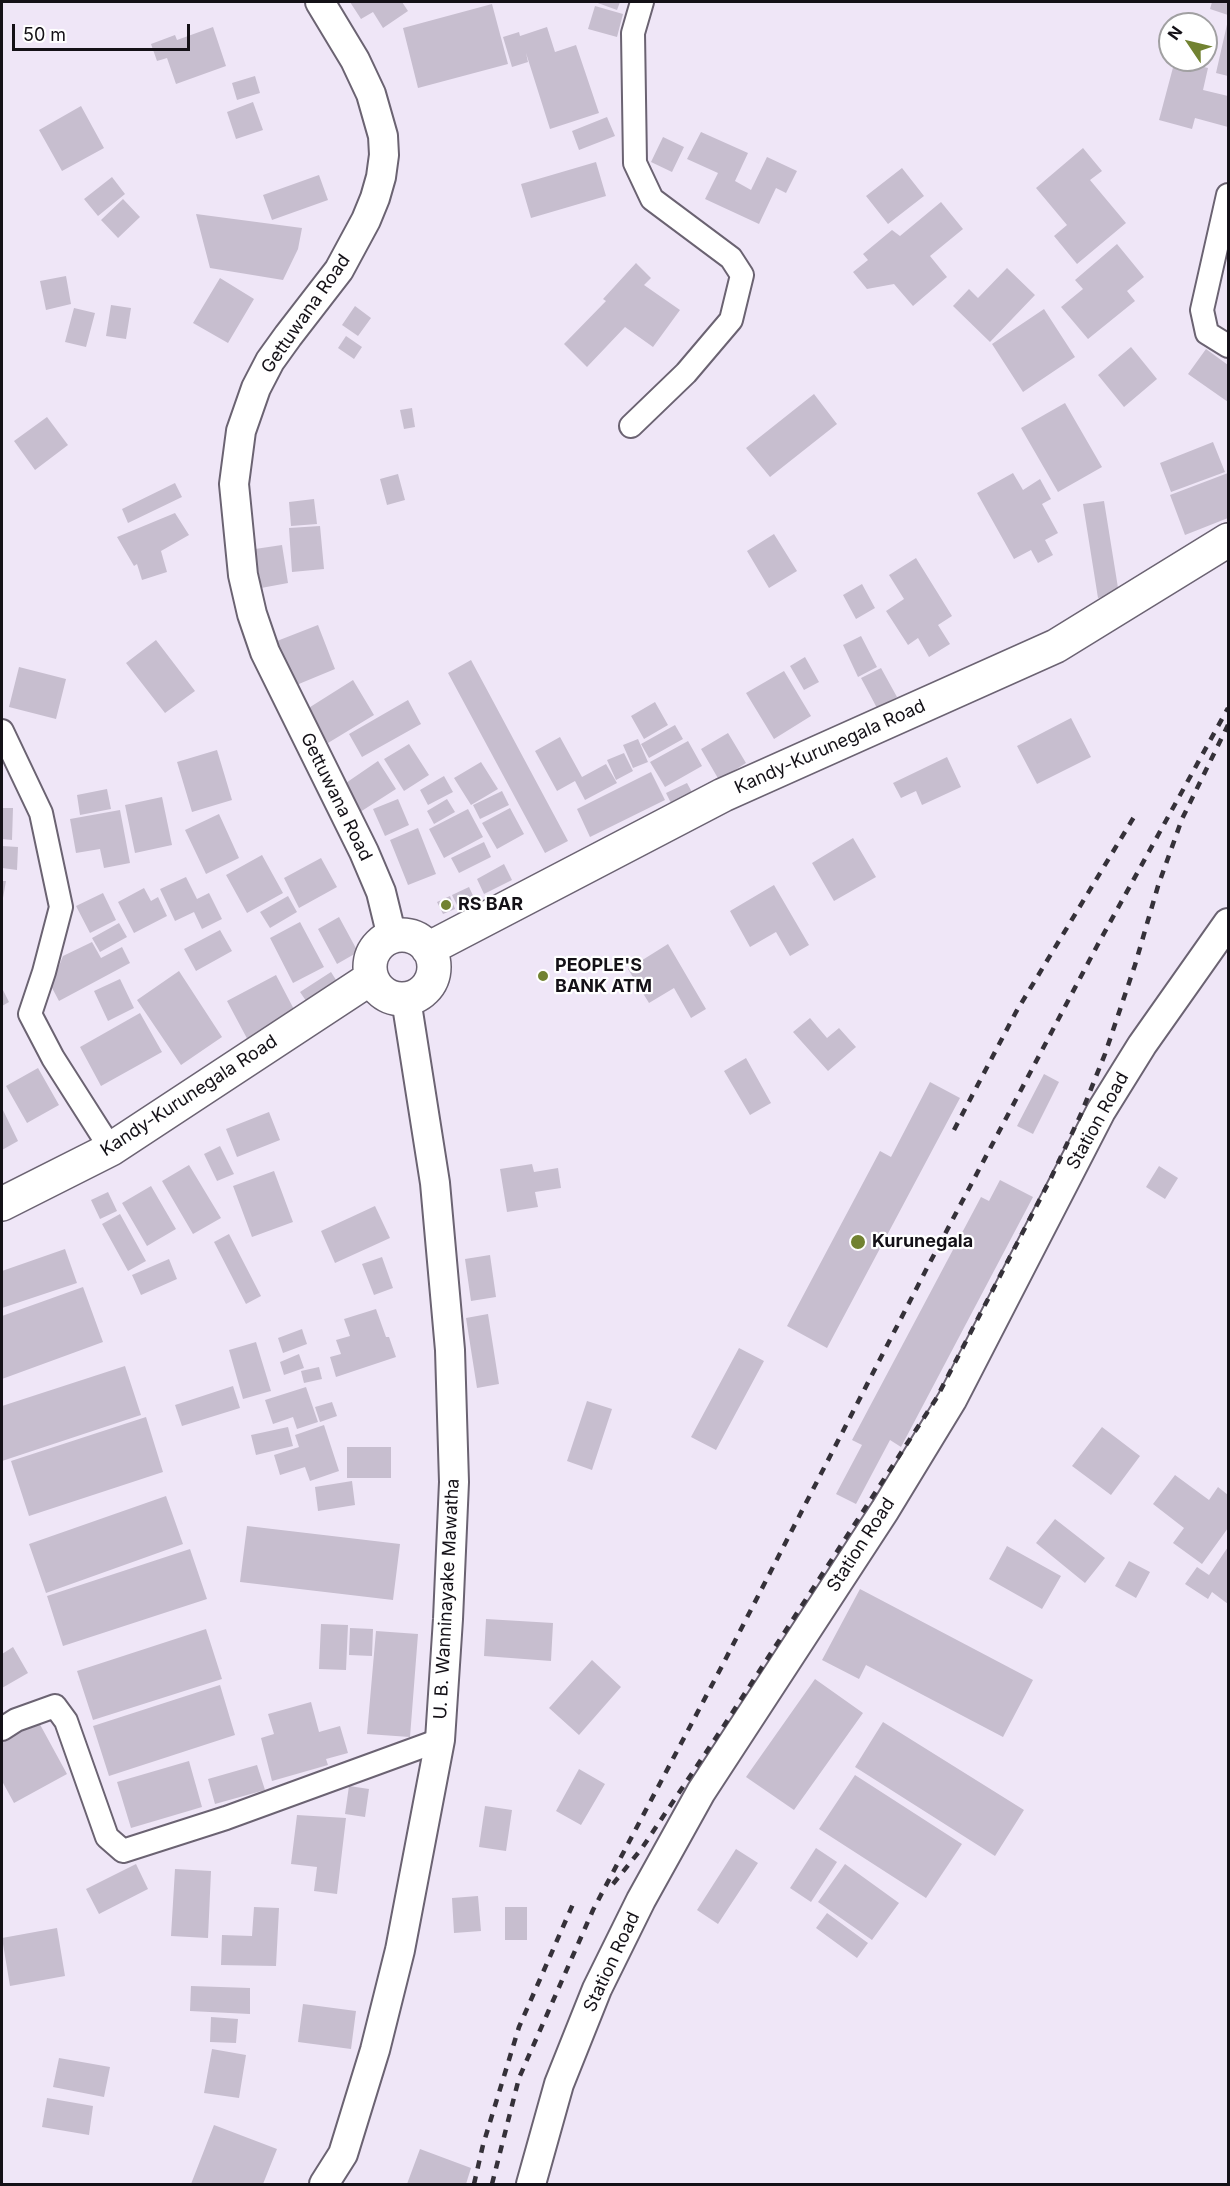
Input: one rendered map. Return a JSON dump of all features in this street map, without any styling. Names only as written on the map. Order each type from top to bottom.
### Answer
[{"type":"highway","name":"Kandy-Kurunegala Road","points":[[428,949],[723,795],[1056,646],[1228,540]]},
{"type":"highway","points":[[392,937],[413,937],[428,949],[434,965],[430,981],[418,995],[406,999],[392,998],[379,990],[371,978],[370,965],[374,952],[382,942],[392,937]]},
{"type":"highway","name":"Kandy-Kurunegala Road","points":[[2,1204],[111,1149],[371,978]]},
{"type":"main road","name":"Gettuwana Road","points":[[320,2],[355,60],[371,94],[383,136],[384,155],[381,177],[366,220],[339,270],[282,344],[256,388],[241,431],[234,484],[243,575],[264,652],[364,852],[381,892],[392,937]]},
{"type":"main road","name":"Station Road","points":[[531,2184],[560,2084],[597,1989],[641,1900],[700,1792],[885,1510],[952,1400],[1101,1111],[1142,1045],[1228,923]]},
{"type":"main road","name":"U. B. Wanninayake Mawatha","points":[[324,2184],[343,2154],[375,2050],[400,1950],[440,1740],[454,1482],[450,1350],[435,1183],[406,999]]},
{"type":"street","points":[[631,426],[686,373],[731,320],[742,275],[731,258],[652,200],[635,163],[633,33],[642,2]]},
{"type":"street","points":[[1228,195],[1202,310],[1207,333],[1228,346]]},
{"type":"street","points":[[2,731],[41,813],[61,907],[30,1014],[53,1058],[111,1149]]},
{"type":"street","points":[[2,1729],[16,1720],[56,1706],[66,1721],[107,1837],[123,1851],[226,1818],[440,1740]]},
{"type":"building","points":[[350,2],[402,2],[408,11],[383,28],[373,12],[361,19]]},
{"type":"building","points":[[595,2],[620,2],[617,10]]},
{"type":"building","points":[[1212,2],[1228,2],[1228,15],[1210,9]]},
{"type":"building","points":[[492,4],[508,64],[418,88],[403,28]]},
{"type":"building","points":[[595,6],[623,14],[617,37],[588,29]]},
{"type":"building","points":[[1228,20],[1228,76],[1216,73]]},
{"type":"building","points":[[213,27],[226,66],[176,84],[167,58],[157,61],[151,44],[175,35],[177,40]]},
{"type":"building","points":[[547,27],[555,52],[576,45],[599,113],[550,129],[526,53],[528,62],[512,67],[503,37],[519,32],[520,36]]},
{"type":"building","points":[[1172,72],[1207,72],[1203,90],[1228,96],[1228,127],[1195,118],[1192,129],[1159,120]]},
{"type":"building","points":[[255,76],[260,93],[237,100],[232,83]]},
{"type":"building","points":[[253,102],[263,130],[236,139],[227,112]]},
{"type":"building","points":[[81,106],[104,148],[62,171],[39,130]]},
{"type":"building","points":[[607,117],[615,136],[579,150],[572,131]]},
{"type":"building","points":[[701,132],[748,153],[735,181],[751,190],[767,157],[797,171],[786,193],[776,188],[759,224],[705,199],[718,173],[687,159]]},
{"type":"building","points":[[663,137],[684,147],[672,172],[651,162]]},
{"type":"building","points":[[1083,148],[1102,171],[1090,180],[1126,223],[1077,264],[1054,236],[1067,225],[1036,188]]},
{"type":"building","points":[[596,162],[606,196],[531,218],[521,184]]},
{"type":"building","points":[[902,168],[924,196],[888,224],[866,196]]},
{"type":"building","points":[[319,175],[328,200],[272,220],[263,195]]},
{"type":"building","points":[[112,177],[125,194],[98,216],[84,199]]},
{"type":"building","points":[[123,199],[140,217],[118,238],[101,220]]},
{"type":"building","points":[[941,202],[963,229],[930,256],[947,277],[913,306],[894,284],[867,289],[853,272],[868,260],[863,254],[892,230],[900,236]]},
{"type":"building","points":[[196,214],[302,228],[298,249],[283,280],[210,268]]},
{"type":"building","points":[[1117,244],[1144,277],[1127,291],[1135,301],[1088,339],[1061,307],[1083,289],[1075,280]]},
{"type":"building","points":[[636,263],[651,278],[644,285],[680,310],[653,347],[625,327],[587,367],[564,344],[606,301],[603,299]]},
{"type":"building","points":[[1007,268],[1035,295],[990,342],[953,306],[969,289],[978,298]]},
{"type":"building","points":[[66,276],[71,304],[46,310],[40,281]]},
{"type":"building","points":[[220,278],[254,299],[228,343],[193,323]]},
{"type":"building","points":[[111,305],[131,308],[126,339],[106,336]]},
{"type":"building","points":[[355,306],[371,318],[358,336],[342,325]]},
{"type":"building","points":[[74,308],[95,313],[86,347],[65,342]]},
{"type":"building","points":[[1044,309],[1075,357],[1023,392],[992,344]]},
{"type":"building","points":[[346,336],[362,347],[354,359],[338,348]]},
{"type":"building","points":[[1131,347],[1157,379],[1124,407],[1098,375]]},
{"type":"building","points":[[1206,349],[1228,365],[1228,402],[1188,374]]},
{"type":"building","points":[[814,394],[837,424],[770,477],[746,448]]},
{"type":"building","points":[[1065,403],[1102,467],[1058,492],[1021,428]]},
{"type":"building","points":[[412,408],[415,427],[404,429],[400,410]]},
{"type":"building","points":[[47,417],[68,445],[35,470],[14,441]]},
{"type":"building","points":[[1213,442],[1225,472],[1171,492],[1160,463]]},
{"type":"building","points":[[1013,473],[1023,490],[1040,479],[1051,499],[1042,504],[1058,533],[1045,540],[1053,555],[1038,563],[1031,550],[1014,559],[977,493]]},
{"type":"building","points":[[1228,473],[1228,518],[1185,535],[1170,495]]},
{"type":"building","points":[[398,474],[405,500],[387,505],[380,479]]},
{"type":"building","points":[[175,483],[182,497],[128,523],[122,509]]},
{"type":"building","points":[[314,499],[317,524],[291,526],[289,502]]},
{"type":"building","points":[[1104,501],[1119,594],[1098,598],[1083,504]]},
{"type":"building","points":[[175,513],[189,535],[161,551],[167,572],[142,580],[137,564],[134,566],[117,537]]},
{"type":"building","points":[[320,526],[324,569],[292,572],[289,528]]},
{"type":"building","points":[[774,534],[797,571],[769,588],[747,551]]},
{"type":"building","points":[[282,545],[288,583],[261,588],[255,549]]},
{"type":"building","points":[[916,558],[952,616],[938,625],[950,644],[929,657],[918,638],[908,645],[886,611],[904,599],[889,575]]},
{"type":"building","points":[[862,584],[875,608],[856,619],[843,595]]},
{"type":"building","points":[[318,625],[335,669],[294,686],[277,641]]},
{"type":"building","points":[[861,636],[877,667],[858,677],[843,645]]},
{"type":"building","points":[[156,640],[195,691],[165,713],[126,663]]},
{"type":"building","points":[[805,657],[819,682],[804,690],[790,666]]},
{"type":"building","points":[[471,660],[568,841],[545,853],[448,673]]},
{"type":"building","points":[[19,667],[66,679],[56,719],[9,707]]},
{"type":"building","points":[[881,668],[897,697],[877,708],[861,678]]},
{"type":"building","points":[[784,671],[811,716],[774,739],[746,693]]},
{"type":"building","points":[[353,680],[374,715],[328,743],[307,709]]},
{"type":"building","points":[[408,700],[421,724],[362,757],[349,734]]},
{"type":"building","points":[[655,702],[668,725],[644,739],[631,716]]},
{"type":"building","points":[[1071,718],[1091,757],[1037,784],[1017,746]]},
{"type":"building","points":[[675,725],[683,739],[649,758],[641,744]]},
{"type":"building","points":[[728,733],[746,763],[719,780],[701,749]]},
{"type":"building","points":[[560,737],[582,777],[606,764],[617,783],[585,800],[575,781],[557,791],[535,751]]},
{"type":"building","points":[[638,739],[648,762],[633,768],[623,745]]},
{"type":"building","points":[[688,741],[702,766],[665,787],[650,762]]},
{"type":"building","points":[[409,744],[429,775],[404,791],[384,759]]},
{"type":"building","points":[[217,750],[232,800],[192,812],[177,762]]},
{"type":"building","points":[[624,753],[633,771],[616,780],[607,760]]},
{"type":"building","points":[[947,757],[961,787],[922,805],[916,791],[901,798],[893,783]]},
{"type":"building","points":[[378,761],[396,789],[357,814],[340,787]]},
{"type":"building","points":[[481,762],[498,789],[471,805],[454,778]]},
{"type":"building","points":[[651,772],[665,800],[590,837],[577,809]]},
{"type":"building","points":[[444,776],[453,792],[428,805],[420,790]]},
{"type":"building","points":[[687,783],[693,794],[672,805],[666,793]]},
{"type":"building","points":[[107,789],[111,809],[80,815],[77,795]]},
{"type":"building","points":[[502,791],[509,805],[480,819],[473,805]]},
{"type":"building","points":[[162,797],[172,845],[135,853],[125,805]]},
{"type":"building","points":[[398,799],[409,825],[385,836],[373,809]]},
{"type":"building","points":[[447,799],[455,812],[434,824],[427,811]]},
{"type":"building","points":[[2,808],[13,808],[12,840],[2,839]]},
{"type":"building","points":[[510,808],[524,834],[497,849],[482,823]]},
{"type":"building","points":[[468,809],[483,837],[444,858],[429,829]]},
{"type":"building","points":[[120,810],[130,863],[104,868],[100,849],[76,853],[70,819]]},
{"type":"building","points":[[219,814],[239,858],[206,874],[185,830]]},
{"type":"building","points":[[418,828],[436,874],[408,885],[390,840]]},
{"type":"building","points":[[853,838],[876,877],[834,901],[812,863]]},
{"type":"building","points":[[484,842],[491,857],[459,873],[451,858]]},
{"type":"building","points":[[2,846],[18,847],[17,870],[2,868]]},
{"type":"building","points":[[262,855],[283,893],[247,913],[226,875]]},
{"type":"building","points":[[321,858],[337,887],[299,908],[284,878]]},
{"type":"building","points":[[504,864],[512,880],[484,894],[477,879]]},
{"type":"building","points":[[186,877],[197,899],[209,893],[222,919],[202,929],[194,912],[175,921],[160,889]]},
{"type":"building","points":[[2,881],[6,881],[3,898],[2,898]]},
{"type":"building","points":[[774,885],[809,945],[790,956],[776,932],[750,947],[730,911]]},
{"type":"building","points":[[469,887],[476,902],[459,909],[452,895]]},
{"type":"building","points":[[144,888],[151,901],[158,897],[167,916],[134,933],[118,902]]},
{"type":"building","points":[[103,893],[116,920],[90,933],[76,906]]},
{"type":"building","points":[[288,896],[297,912],[270,928],[260,912]]},
{"type":"building","name":"RS BAR","points":[[450,896],[455,909],[443,914],[437,902]]},
{"type":"building","points":[[339,917],[358,952],[337,964],[318,929]]},
{"type":"building","points":[[300,922],[324,967],[293,983],[270,938]]},
{"type":"building","points":[[119,923],[127,937],[100,952],[92,938]]},
{"type":"building","points":[[220,930],[232,951],[196,971],[184,949]]},
{"type":"building","points":[[92,942],[101,958],[122,947],[130,963],[59,1001],[51,986],[63,956]]},
{"type":"building","points":[[668,944],[706,1009],[691,1018],[674,988],[649,1003],[628,969]]},
{"type":"building","points":[[179,971],[222,1037],[181,1065],[137,1000]]},
{"type":"building","points":[[331,972],[343,991],[313,1011],[300,992]]},
{"type":"building","points":[[276,975],[298,1017],[250,1044],[227,1001]]},
{"type":"building","points":[[120,979],[134,1008],[108,1021],[94,991]]},
{"type":"building","points":[[2,988],[9,1002],[2,1006]]},
{"type":"building","points":[[140,1013],[162,1052],[101,1086],[80,1047]]},
{"type":"building","points":[[810,1018],[827,1038],[839,1028],[856,1047],[828,1071],[793,1032]]},
{"type":"building","points":[[746,1058],[771,1103],[750,1115],[724,1071]]},
{"type":"building","points":[[38,1068],[59,1105],[27,1123],[6,1086]]},
{"type":"building","points":[[1044,1074],[1059,1082],[1033,1134],[1017,1126]]},
{"type":"building","name":"Kurunegala","points":[[930,1082],[960,1098],[827,1348],[787,1326],[880,1151],[891,1157]]},
{"type":"building","points":[[2,1108],[18,1141],[2,1150]]},
{"type":"building","points":[[269,1112],[280,1140],[237,1157],[226,1129]]},
{"type":"building","points":[[220,1146],[234,1174],[217,1181],[204,1154]]},
{"type":"building","points":[[532,1164],[534,1172],[558,1168],[561,1188],[535,1192],[538,1207],[507,1212],[500,1169]]},
{"type":"building","points":[[189,1165],[221,1218],[193,1234],[162,1181]]},
{"type":"building","points":[[1159,1166],[1178,1178],[1165,1199],[1146,1187]]},
{"type":"building","points":[[274,1171],[293,1222],[252,1237],[233,1186]]},
{"type":"building","points":[[1000,1180],[1033,1197],[901,1447],[890,1440],[856,1504],[836,1494],[862,1445],[852,1440],[981,1197],[989,1201]]},
{"type":"building","points":[[151,1186],[176,1229],[147,1246],[122,1203]]},
{"type":"building","points":[[108,1192],[117,1211],[100,1219],[91,1200]]},
{"type":"building","points":[[375,1206],[390,1238],[335,1263],[321,1231]]},
{"type":"building","points":[[120,1214],[146,1261],[128,1271],[102,1224]]},
{"type":"building","points":[[229,1234],[261,1296],[246,1304],[214,1242]]},
{"type":"building","points":[[65,1249],[77,1283],[2,1308],[2,1271]]},
{"type":"building","points":[[490,1255],[496,1297],[471,1301],[465,1259]]},
{"type":"building","points":[[382,1257],[393,1288],[374,1295],[362,1264]]},
{"type":"building","points":[[169,1259],[177,1279],[141,1295],[132,1275]]},
{"type":"building","points":[[83,1287],[103,1342],[2,1379],[2,1316]]},
{"type":"building","points":[[376,1309],[396,1357],[336,1377],[330,1357],[341,1354],[336,1340],[350,1336],[344,1319]]},
{"type":"building","points":[[488,1314],[499,1384],[477,1388],[466,1318]]},
{"type":"building","points":[[302,1329],[307,1344],[283,1353],[278,1338]]},
{"type":"building","points":[[256,1342],[271,1391],[243,1399],[229,1350]]},
{"type":"building","points":[[739,1348],[764,1361],[716,1450],[691,1437]]},
{"type":"building","points":[[299,1354],[304,1368],[284,1375],[280,1362]]},
{"type":"building","points":[[125,1366],[141,1415],[2,1461],[2,1406]]},
{"type":"building","points":[[319,1367],[322,1379],[304,1383],[301,1371]]},
{"type":"building","points":[[233,1386],[240,1408],[182,1426],[175,1405]]},
{"type":"building","points":[[306,1387],[318,1422],[297,1429],[293,1417],[273,1424],[265,1400]]},
{"type":"building","points":[[587,1401],[612,1409],[592,1470],[567,1461]]},
{"type":"building","points":[[332,1402],[337,1416],[320,1422],[315,1407]]},
{"type":"building","points":[[146,1417],[163,1472],[29,1516],[11,1461]]},
{"type":"building","points":[[324,1425],[339,1471],[310,1481],[305,1467],[280,1475],[274,1455],[299,1447],[295,1435]]},
{"type":"building","points":[[288,1427],[293,1446],[256,1455],[251,1435]]},
{"type":"building","points":[[1102,1427],[1140,1456],[1111,1495],[1072,1466]]},
{"type":"building","points":[[347,1447],[391,1447],[391,1478],[347,1478]]},
{"type":"building","points":[[1175,1475],[1209,1500],[1218,1487],[1228,1495],[1228,1528],[1202,1564],[1173,1543],[1184,1528],[1153,1504]]},
{"type":"building","points":[[352,1481],[355,1505],[318,1511],[315,1487]]},
{"type":"building","points":[[166,1496],[183,1544],[46,1593],[29,1544]]},
{"type":"building","points":[[1055,1519],[1105,1558],[1085,1583],[1036,1543]]},
{"type":"building","points":[[247,1526],[400,1544],[393,1600],[240,1582]]},
{"type":"building","points":[[1007,1546],[1061,1576],[1042,1609],[989,1579]]},
{"type":"building","points":[[1228,1547],[1228,1604],[1212,1592],[1208,1599],[1185,1584],[1197,1567],[1209,1575]]},
{"type":"building","points":[[190,1549],[207,1599],[63,1646],[47,1596]]},
{"type":"building","points":[[1129,1561],[1150,1572],[1136,1598],[1115,1586]]},
{"type":"building","points":[[860,1589],[1033,1680],[1003,1737],[866,1665],[859,1679],[822,1660]]},
{"type":"building","points":[[486,1619],[553,1623],[551,1661],[484,1656]]},
{"type":"building","points":[[321,1624],[348,1625],[346,1670],[319,1669]]},
{"type":"building","points":[[350,1628],[373,1629],[372,1656],[349,1655]]},
{"type":"building","points":[[206,1629],[222,1679],[93,1720],[77,1671]]},
{"type":"building","points":[[376,1631],[418,1634],[410,1737],[367,1734]]},
{"type":"building","points":[[13,1647],[28,1673],[2,1688],[2,1654]]},
{"type":"building","points":[[592,1660],[621,1687],[579,1735],[549,1708]]},
{"type":"building","points":[[815,1679],[863,1713],[794,1810],[746,1777]]},
{"type":"building","points":[[220,1685],[235,1735],[109,1776],[93,1726]]},
{"type":"building","points":[[311,1702],[319,1732],[340,1726],[348,1753],[326,1759],[328,1765],[272,1781],[261,1738],[274,1734],[268,1714]]},
{"type":"building","points":[[37,1719],[67,1774],[14,1803],[2,1781],[2,1738]]},
{"type":"building","points":[[883,1722],[1024,1810],[995,1856],[855,1767]]},
{"type":"building","points":[[189,1761],[202,1807],[131,1828],[117,1782]]},
{"type":"building","points":[[257,1765],[265,1790],[215,1804],[208,1779]]},
{"type":"building","points":[[579,1769],[605,1784],[581,1825],[556,1811]]},
{"type":"building","points":[[855,1775],[962,1844],[926,1898],[819,1829]]},
{"type":"building","points":[[349,1786],[369,1789],[365,1817],[345,1814]]},
{"type":"building","points":[[485,1806],[512,1810],[506,1851],[479,1847]]},
{"type":"building","points":[[297,1815],[346,1818],[337,1894],[314,1891],[317,1867],[291,1864]]},
{"type":"building","points":[[816,1848],[837,1862],[811,1902],[790,1888]]},
{"type":"building","points":[[736,1849],[758,1863],[718,1924],[697,1910]]},
{"type":"building","points":[[136,1864],[148,1889],[99,1914],[86,1889]]},
{"type":"building","points":[[845,1864],[899,1903],[872,1940],[818,1902]]},
{"type":"building","points":[[175,1869],[211,1871],[208,1938],[171,1936]]},
{"type":"building","points":[[478,1896],[481,1931],[454,1933],[452,1898]]},
{"type":"building","points":[[254,1907],[279,1908],[276,1966],[221,1965],[222,1935],[252,1936]]},
{"type":"building","points":[[505,1907],[527,1907],[527,1940],[505,1940]]},
{"type":"building","points":[[827,1913],[868,1943],[857,1958],[816,1928]]},
{"type":"building","points":[[57,1928],[65,1976],[10,1986],[2,1938]]},
{"type":"building","points":[[191,1986],[250,1988],[250,2014],[190,2011]]},
{"type":"building","points":[[303,2004],[356,2011],[351,2049],[298,2042]]},
{"type":"building","points":[[211,2017],[238,2019],[236,2043],[210,2042]]},
{"type":"building","points":[[212,2049],[246,2055],[239,2098],[204,2093]]},
{"type":"building","points":[[59,2058],[110,2067],[104,2097],[53,2087]]},
{"type":"building","points":[[47,2098],[93,2106],[89,2135],[42,2127]]},
{"type":"building","points":[[214,2125],[277,2149],[263,2184],[191,2184]]},
{"type":"building","points":[[420,2149],[471,2168],[466,2184],[407,2184]]},
{"type":"railway","points":[[492,2184],[519,2078],[593,1910],[1097,946],[1228,708]]},
{"type":"railway","points":[[613,1884],[642,1848],[723,1727],[936,1399],[1051,1178],[1081,1114],[1105,1054],[1135,965],[1158,886],[1182,819],[1228,725]]},
{"type":"railway","points":[[954,1130],[1016,1012],[1137,812]]},
{"type":"railway","points":[[474,2184],[483,2145],[519,2027],[573,1904]]},
{"type":"place","name":"RS BAR","points":[[446,905]]},
{"type":"place","name":"PEOPLE'S BANK ATM","points":[[543,976]]},
{"type":"place","name":"Kurunegala","points":[[858,1242]]}]
